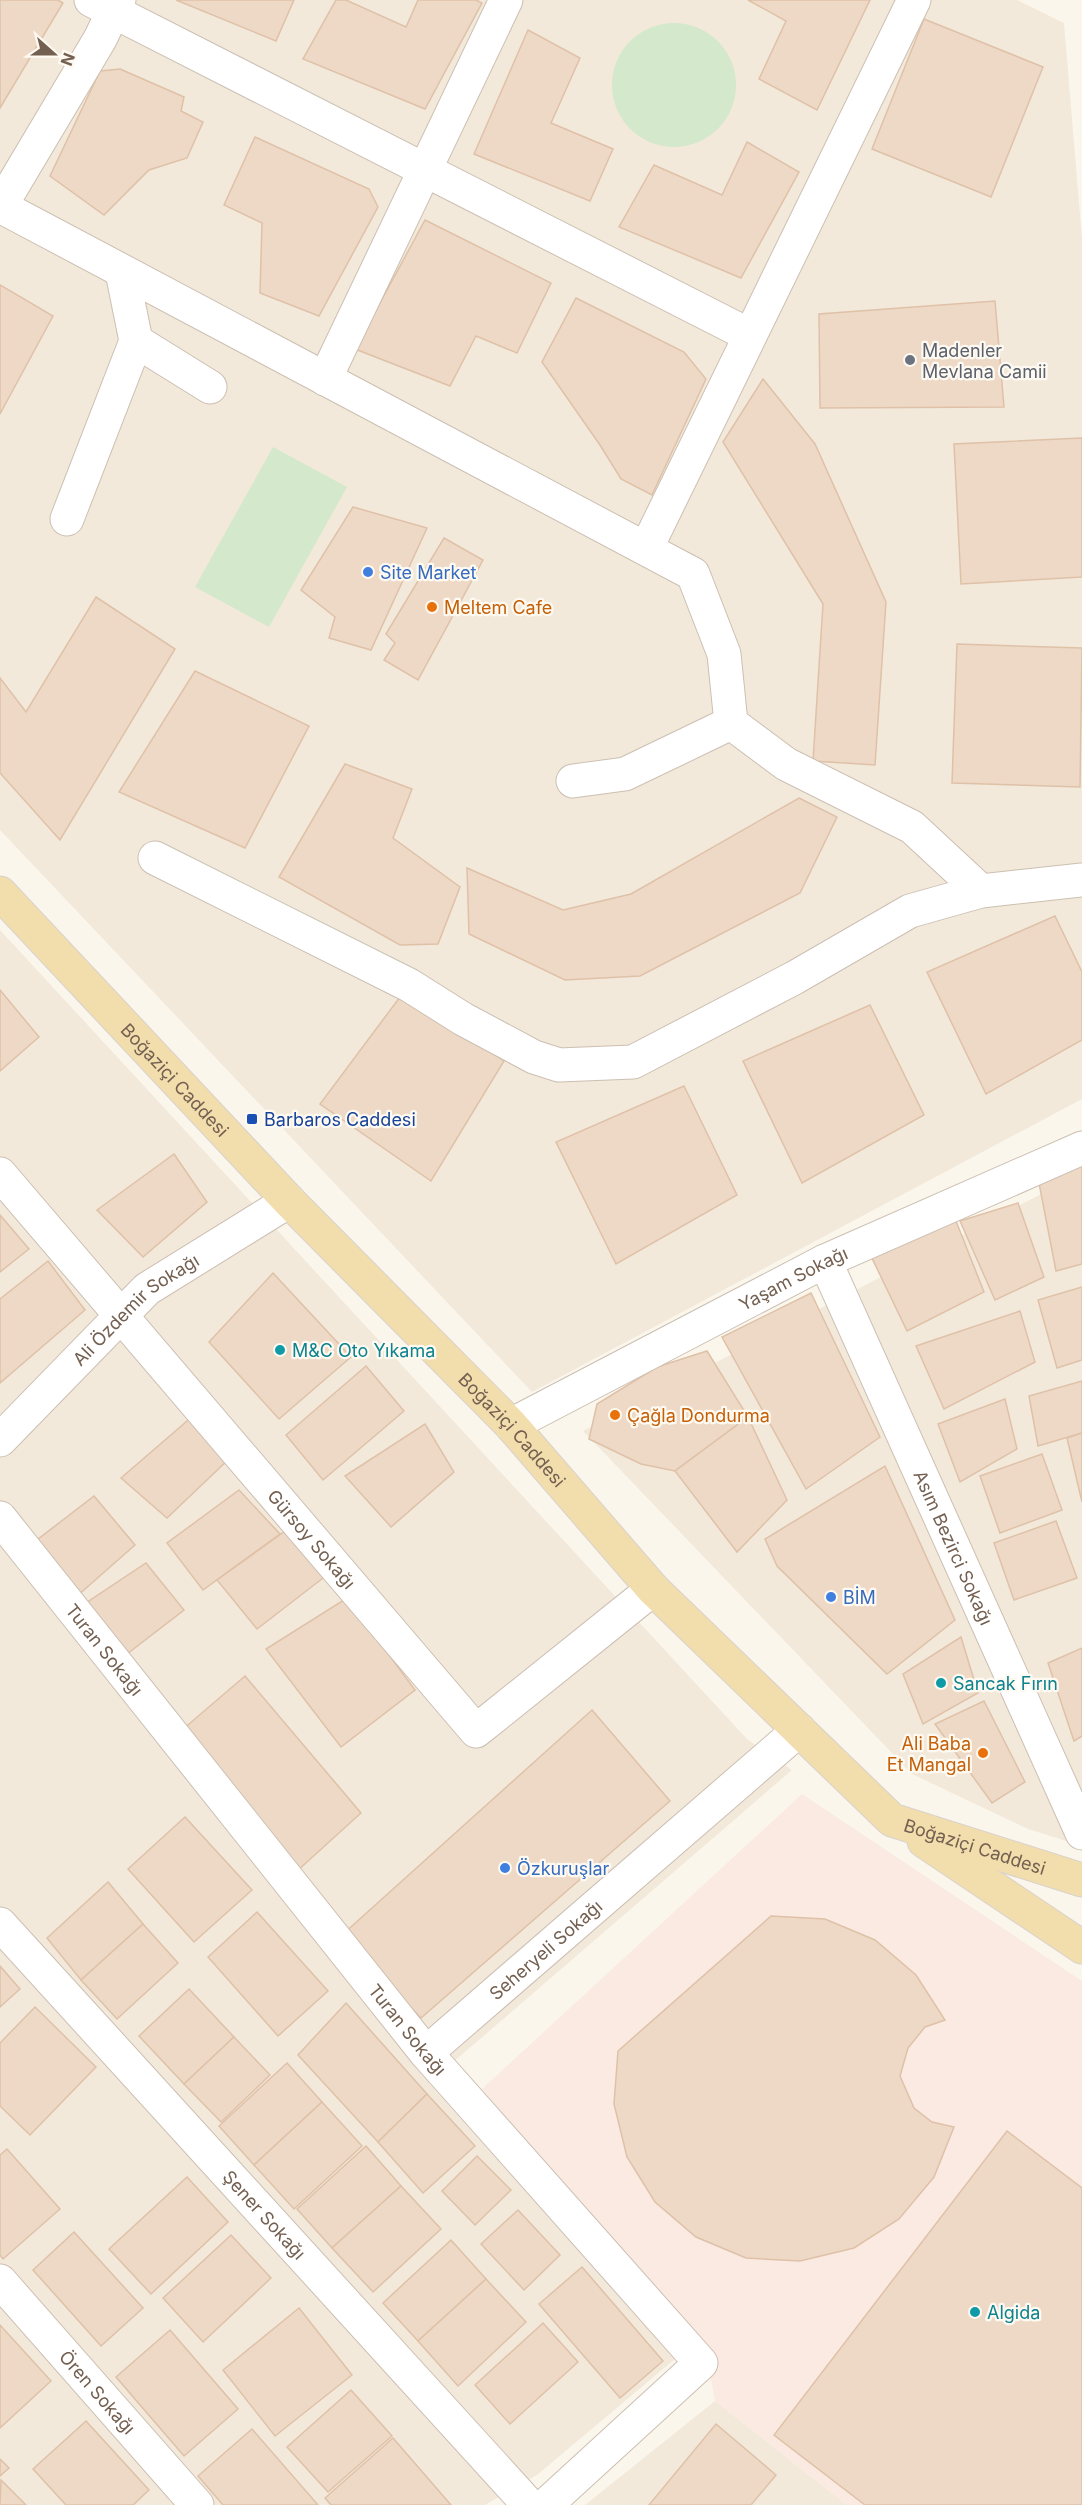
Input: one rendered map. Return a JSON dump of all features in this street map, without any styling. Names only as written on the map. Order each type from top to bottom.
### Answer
[{"type":"main road","name":"Boğaziçi Caddesi","points":[[0,893],[289,1201],[511,1425],[653,1589],[892,1820],[1082,1880]]},
{"type":"main road","points":[[892,1820],[1082,1947]]},
{"type":"street","points":[[325,378],[506,0]]},
{"type":"street","points":[[647,547],[914,0]]},
{"type":"street","points":[[749,335],[425,170],[108,4],[100,39],[0,207],[647,547],[693,574],[724,654],[731,723],[786,764],[912,827],[981,891]]},
{"type":"street","points":[[67,519],[136,341],[122,272]]},
{"type":"street","points":[[136,341],[210,387]]},
{"type":"street","points":[[573,781],[625,774],[731,723]]},
{"type":"street","points":[[155,858],[409,985],[463,1019],[534,1057],[559,1065],[633,1062],[794,978],[910,911],[981,891],[1082,880]]},
{"type":"street","name":"Yaşam Sokağı","points":[[511,1425],[825,1261],[1082,1149]]},
{"type":"street","name":"Gürsoy Sokağı","points":[[0,1174],[476,1731],[653,1589]]},
{"type":"street","name":"Ali Özdemir Sokağı","points":[[0,1440],[147,1289],[289,1201]]},
{"type":"street","name":"Asım Bezirci Sokağı","points":[[825,1261],[1082,1833]]},
{"type":"street","name":"Turan Sokağı","points":[[0,1518],[426,2053],[701,2362],[546,2505]]},
{"type":"street","name":"Seheryeli Sokağı","points":[[426,2053],[800,1730]]},
{"type":"street","name":"Şener Sokağı","points":[[0,1924],[529,2505]]},
{"type":"street","name":"Ören Sokağı","points":[[0,2281],[197,2505]]},
{"type":"shaded area","points":[[0,0],[1017,0],[1064,23],[1082,239],[1082,1099],[532,1392],[0,830]]},
{"type":"shaded area","points":[[0,930],[747,1739],[792,1770],[429,2083],[675,2359],[537,2475],[485,2505],[0,2505]]},
{"type":"shaded area","points":[[1082,1173],[1082,1846],[1028,1829],[912,1774],[583,1431]]},
{"type":"shaded area","points":[[802,1794],[1082,1981],[1082,2505],[847,2505],[715,2401],[707,2357],[482,2089]]},
{"type":"shaded area","points":[[715,2401],[847,2505],[585,2505]]},
{"type":"green space","points":[[674,23],[698,28],[718,41],[731,61],[736,85],[731,109],[718,129],[698,142],[674,147],[650,142],[630,129],[617,109],[612,85],[617,61],[630,41],[650,28]]},
{"type":"green space","points":[[273,447],[347,487],[269,627],[195,587]]},
{"type":"building","points":[[0,0],[58,0],[63,3],[0,108]]},
{"type":"building","points":[[176,0],[294,0],[276,41]]},
{"type":"building","points":[[336,0],[346,0],[406,27],[418,0],[476,0],[482,3],[425,109],[303,59]]},
{"type":"building","points":[[748,0],[870,0],[817,110],[759,79],[786,21]]},
{"type":"building","points":[[924,19],[1043,67],[991,197],[872,149]]},
{"type":"building","points":[[528,30],[580,58],[551,123],[613,149],[590,201],[474,154]]},
{"type":"building","points":[[120,69],[184,97],[181,111],[203,122],[187,158],[149,170],[104,215],[50,176],[100,71]]},
{"type":"building","points":[[255,137],[369,189],[378,207],[319,316],[260,293],[262,223],[224,205]]},
{"type":"building","points":[[747,142],[799,172],[741,278],[619,227],[654,165],[722,195]]},
{"type":"building","points":[[425,220],[551,283],[517,353],[476,336],[450,386],[355,349]]},
{"type":"building","points":[[0,285],[53,316],[0,414]]},
{"type":"building","points":[[576,298],[684,352],[706,379],[652,495],[621,479],[542,362]]},
{"type":"building","name":"Madenler Mevlana Camii","points":[[995,301],[1004,407],[820,408],[819,314]]},
{"type":"building","points":[[763,379],[815,444],[886,602],[875,765],[813,761],[823,604],[723,442]]},
{"type":"building","points":[[1082,438],[1082,577],[961,584],[954,444]]},
{"type":"building","points":[[353,507],[427,528],[371,650],[329,638],[335,617],[301,590]]},
{"type":"building","points":[[444,538],[483,560],[418,680],[384,660],[395,643],[386,634]]},
{"type":"building","points":[[96,597],[175,649],[60,840],[0,773],[0,678],[26,712]]},
{"type":"building","points":[[957,644],[1082,648],[1080,787],[952,783]]},
{"type":"building","points":[[195,671],[309,726],[245,848],[119,792]]},
{"type":"building","points":[[345,764],[412,789],[393,838],[460,887],[438,944],[400,945],[279,877]]},
{"type":"building","points":[[799,798],[837,817],[800,893],[640,976],[565,980],[469,934],[467,868],[563,910],[631,894]]},
{"type":"building","points":[[1055,916],[1082,972],[1082,1040],[986,1094],[927,972]]},
{"type":"building","points":[[0,990],[39,1037],[0,1071]]},
{"type":"building","points":[[403,993],[504,1061],[431,1181],[320,1104]]},
{"type":"building","points":[[870,1005],[924,1115],[802,1183],[743,1061]]},
{"type":"building","points":[[684,1086],[737,1195],[616,1264],[556,1142]]},
{"type":"building","points":[[174,1154],[207,1202],[143,1257],[97,1210]]},
{"type":"building","points":[[1082,1162],[1082,1264],[1056,1271],[1038,1178]]},
{"type":"building","points":[[1018,1203],[1044,1277],[995,1300],[960,1221]]},
{"type":"building","points":[[0,1215],[29,1249],[0,1272]]},
{"type":"building","points":[[954,1216],[984,1292],[907,1331],[870,1254]]},
{"type":"building","points":[[48,1261],[85,1310],[0,1383],[0,1299]]},
{"type":"building","name":"M&C Oto Yıkama","points":[[273,1273],[351,1357],[279,1419],[209,1342]]},
{"type":"building","points":[[1082,1287],[1082,1360],[1057,1368],[1038,1300]]},
{"type":"building","points":[[811,1293],[880,1437],[806,1489],[722,1337]]},
{"type":"building","points":[[1020,1311],[1035,1362],[944,1409],[916,1346]]},
{"type":"building","points":[[707,1351],[748,1417],[675,1471],[641,1464],[589,1439],[597,1404],[657,1367]]},
{"type":"building","points":[[366,1366],[404,1411],[323,1480],[286,1435]]},
{"type":"building","points":[[1082,1381],[1082,1433],[1038,1446],[1029,1396]]},
{"type":"building","points":[[1005,1399],[1017,1449],[960,1482],[938,1424]]},
{"type":"building","points":[[194,1415],[230,1458],[167,1518],[121,1478]]},
{"type":"building","points":[[748,1417],[787,1500],[737,1552],[675,1471]]},
{"type":"building","points":[[425,1424],[454,1472],[391,1527],[345,1476]]},
{"type":"building","points":[[1082,1433],[1082,1502],[1067,1438]]},
{"type":"building","points":[[1042,1454],[1062,1510],[1000,1533],[980,1476]]},
{"type":"building","points":[[885,1466],[955,1620],[887,1674],[777,1566],[765,1539]]},
{"type":"building","points":[[239,1490],[280,1534],[203,1590],[167,1543]]},
{"type":"building","points":[[94,1496],[135,1545],[76,1597],[33,1543]]},
{"type":"building","points":[[1056,1521],[1077,1578],[1014,1600],[994,1543]]},
{"type":"building","points":[[288,1529],[327,1575],[257,1629],[217,1580]]},
{"type":"building","points":[[146,1563],[184,1610],[127,1654],[86,1603]]},
{"type":"building","points":[[347,1598],[415,1690],[341,1747],[266,1649]]},
{"type":"building","name":"Sancak Fırın","points":[[961,1637],[978,1693],[923,1724],[903,1674]]},
{"type":"building","points":[[1082,1648],[1082,1736],[1074,1741],[1048,1663]]},
{"type":"building","points":[[245,1676],[361,1813],[296,1872],[182,1730]]},
{"type":"building","name":"Ali Baba Et Mangal","points":[[984,1701],[1025,1782],[992,1803],[935,1724]]},
{"type":"building","name":"Özkuruşlar","points":[[592,1710],[670,1801],[421,2018],[342,1935]]},
{"type":"building","points":[[185,1817],[252,1890],[194,1942],[128,1869]]},
{"type":"building","points":[[108,1882],[143,1924],[81,1980],[47,1938]]},
{"type":"building","points":[[257,1912],[328,1991],[278,2036],[208,1957]]},
{"type":"building","points":[[771,1916],[825,1919],[875,1940],[916,1975],[945,2020],[925,2027],[908,2048],[900,2076],[914,2108],[932,2122],[954,2127],[934,2177],[899,2219],[854,2248],[800,2261],[746,2258],[696,2237],[655,2202],[627,2157],[614,2104],[618,2051]]},
{"type":"building","points":[[143,1924],[178,1963],[117,2019],[81,1980]]},
{"type":"building","points":[[0,1966],[20,1989],[0,2007]]},
{"type":"building","points":[[189,1989],[234,2037],[184,2084],[139,2036]]},
{"type":"building","points":[[346,2003],[427,2094],[378,2142],[298,2055]]},
{"type":"building","points":[[35,2007],[96,2067],[30,2135],[0,2106],[0,2043]]},
{"type":"building","points":[[234,2037],[270,2075],[221,2122],[184,2084]]},
{"type":"building","points":[[287,2063],[322,2102],[254,2165],[219,2126]]},
{"type":"building","points":[[427,2094],[475,2146],[423,2193],[378,2142]]},
{"type":"building","points":[[322,2102],[362,2146],[294,2209],[254,2165]]},
{"type":"building","name":"Algida","points":[[1007,2131],[1082,2188],[1082,2505],[865,2505],[774,2435]]},
{"type":"building","points":[[366,2146],[401,2186],[332,2248],[297,2209]]},
{"type":"building","points":[[7,2149],[60,2209],[3,2259],[0,2255],[0,2155]]},
{"type":"building","points":[[477,2156],[511,2190],[475,2225],[442,2191]]},
{"type":"building","points":[[187,2177],[228,2222],[151,2294],[109,2249]]},
{"type":"building","points":[[401,2186],[441,2229],[373,2292],[332,2248]]},
{"type":"building","points":[[518,2210],[560,2255],[524,2290],[481,2244]]},
{"type":"building","points":[[74,2232],[143,2308],[101,2346],[33,2270]]},
{"type":"building","points":[[231,2235],[271,2278],[203,2342],[163,2298]]},
{"type":"building","points":[[451,2240],[486,2279],[418,2341],[383,2303]]},
{"type":"building","points":[[582,2267],[663,2361],[620,2398],[539,2304]]},
{"type":"building","points":[[486,2279],[526,2322],[458,2386],[418,2341]]},
{"type":"building","points":[[299,2308],[352,2375],[275,2436],[223,2370]]},
{"type":"building","points":[[543,2323],[578,2362],[510,2424],[475,2385]]},
{"type":"building","points":[[0,2325],[51,2381],[0,2428]]},
{"type":"building","points":[[170,2330],[238,2409],[184,2456],[116,2377]]},
{"type":"building","points":[[351,2390],[392,2436],[328,2492],[287,2447]]},
{"type":"building","points":[[86,2421],[149,2490],[133,2505],[66,2505],[33,2469]]},
{"type":"building","points":[[716,2424],[776,2475],[751,2505],[649,2505]]},
{"type":"building","points":[[252,2429],[318,2505],[223,2505],[198,2476]]},
{"type":"building","points":[[393,2438],[451,2505],[331,2505],[325,2498]]},
{"type":"building","points":[[0,2459],[9,2468],[0,2476]]},
{"type":"building","points":[[1,2480],[26,2505],[0,2505]]},
{"type":"place","name":"Madenler Mevlana Camii","points":[[910,360]]},
{"type":"place","name":"Site Market","points":[[368,572]]},
{"type":"place","name":"Meltem Cafe","points":[[432,607]]},
{"type":"place","name":"Barbaros Caddesi","points":[[252,1119]]},
{"type":"place","name":"M&C Oto Yıkama","points":[[280,1350]]},
{"type":"place","name":"Çağla Dondurma","points":[[615,1415]]},
{"type":"place","name":"BİM","points":[[831,1597]]},
{"type":"place","name":"Sancak Fırın","points":[[941,1683]]},
{"type":"place","name":"Ali Baba Et Mangal","points":[[983,1753]]},
{"type":"place","name":"Özkuruşlar","points":[[505,1868]]},
{"type":"place","name":"Algida","points":[[975,2312]]}]
